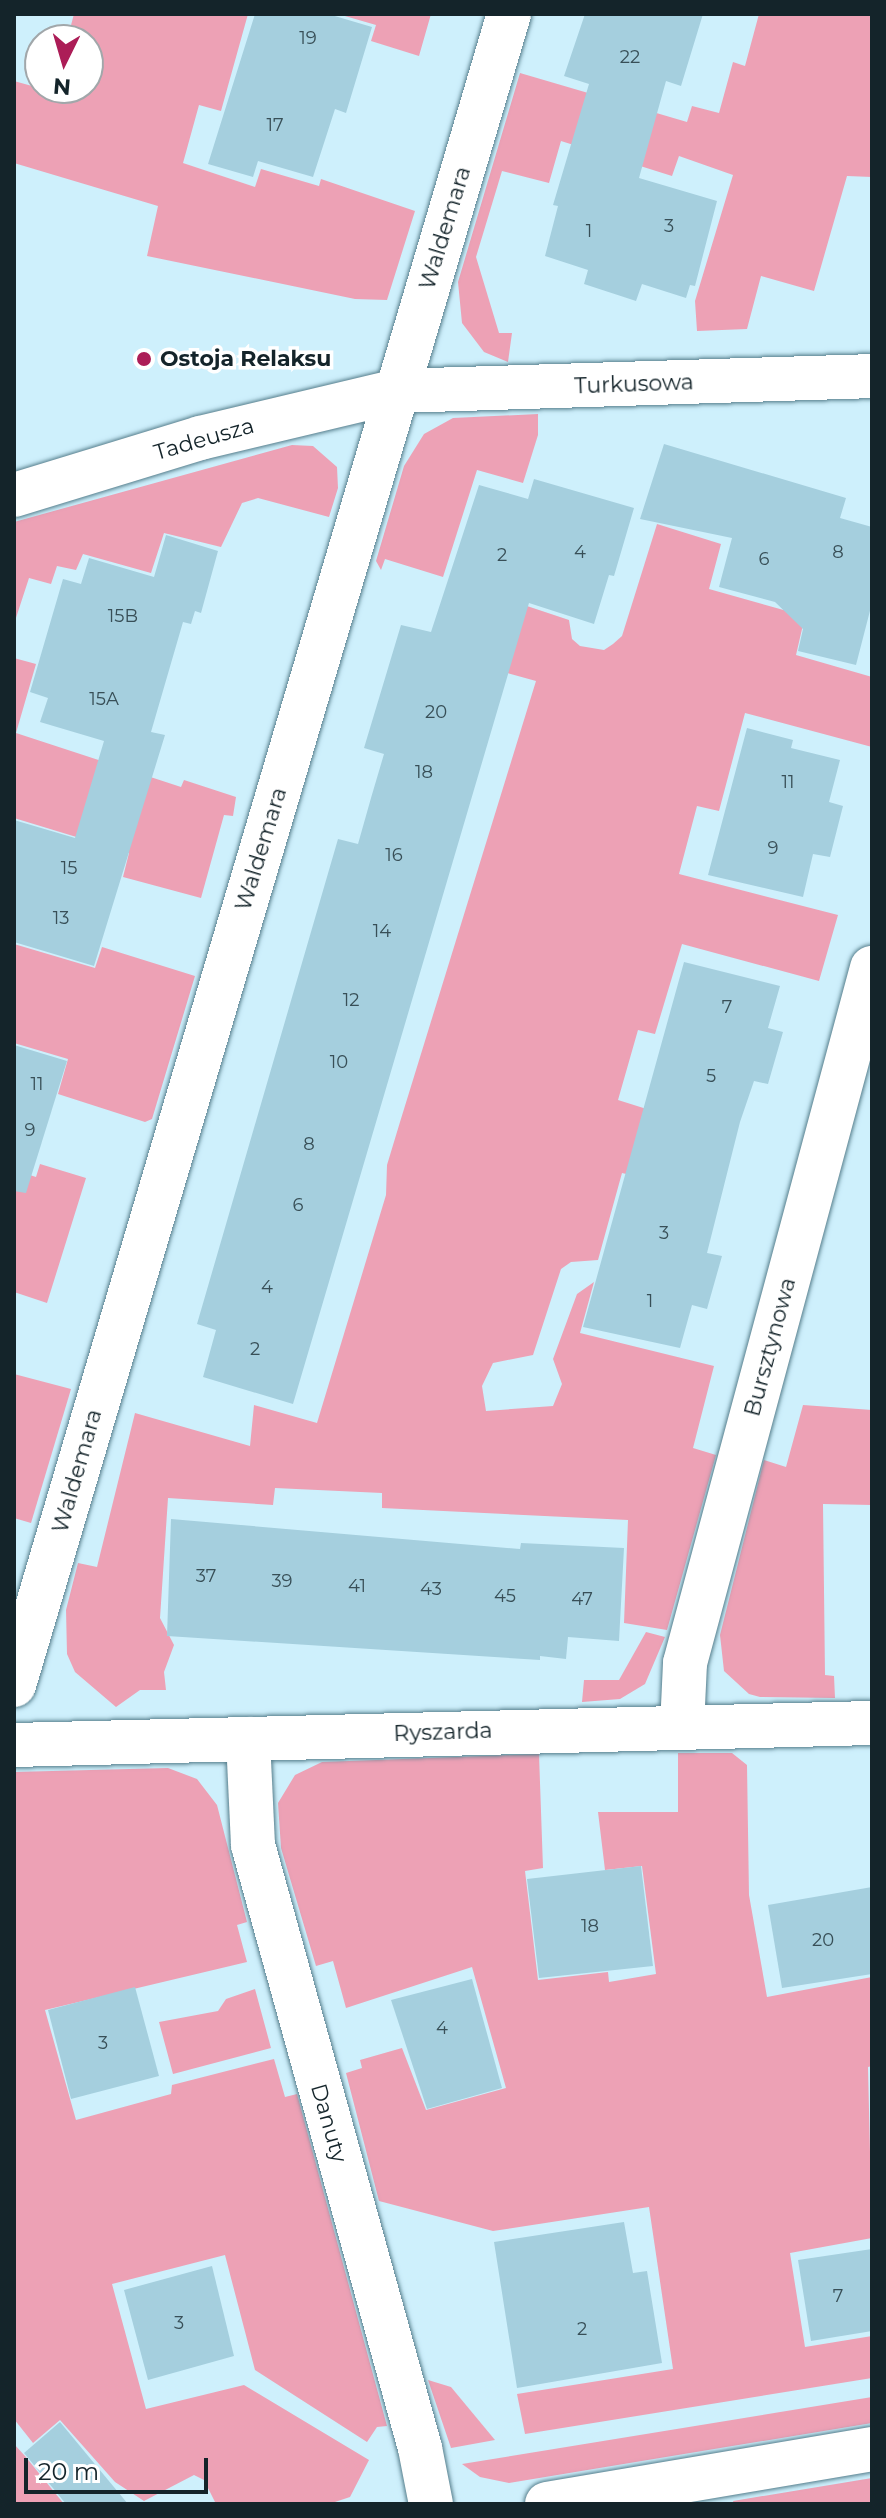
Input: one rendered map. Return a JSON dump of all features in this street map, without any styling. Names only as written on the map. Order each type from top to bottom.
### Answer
[{"type":"street","name":"Waldemara","points":[[14,1685],[509,14]]},
{"type":"street","name":"Turkusowa","points":[[397,391],[872,376]]},
{"type":"street","name":"Tadeusza","points":[[14,495],[200,438],[397,391]]},
{"type":"street","name":"Bursztynowa","points":[[682,1727],[681,1681],[688,1652],[872,968]]},
{"type":"street","name":"Ryszarda","points":[[14,1745],[872,1723]]},
{"type":"street","name":"Danuty","points":[[248,1739],[255,1854],[420,2448],[431,2504]]},
{"type":"street","points":[[547,2504],[872,2449]]},
{"type":"shaded area","points":[[74,14],[248,14],[221,111],[199,105],[183,163],[255,187],[261,169],[319,186],[321,179],[415,211],[387,300],[355,299],[147,256],[158,206],[14,163],[14,81],[24,84],[24,104],[104,104],[104,24],[71,24]]},
{"type":"shaded area","points":[[338,14],[431,14],[419,56],[371,41],[376,25]]},
{"type":"shaded area","points":[[759,14],[872,14],[872,177],[847,176],[814,291],[761,276],[747,329],[697,331],[695,301],[733,175],[679,156],[672,176],[561,141],[549,183],[502,171],[476,257],[499,333],[512,333],[508,362],[484,352],[462,323],[458,282],[520,73],[687,122],[692,106],[719,113],[733,62],[745,66]]},
{"type":"shaded area","points":[[538,414],[538,435],[523,483],[477,470],[443,577],[385,559],[381,570],[376,561],[404,466],[424,434],[453,418]]},
{"type":"shaded area","points":[[292,445],[313,446],[337,467],[338,488],[329,517],[258,498],[242,503],[221,547],[164,533],[151,573],[83,554],[76,570],[57,566],[51,584],[29,578],[14,624],[14,522]]},
{"type":"shaded area","points":[[657,524],[721,544],[709,589],[805,616],[796,655],[872,677],[872,747],[745,713],[719,811],[697,806],[679,874],[838,915],[819,981],[682,944],[655,1034],[638,1030],[618,1100],[691,1123],[673,1185],[622,1173],[598,1260],[571,1262],[561,1269],[533,1355],[493,1363],[482,1386],[486,1411],[553,1406],[562,1384],[553,1359],[577,1294],[594,1282],[580,1333],[714,1366],[693,1448],[716,1455],[667,1630],[624,1623],[628,1520],[382,1508],[382,1493],[275,1488],[273,1505],[168,1498],[160,1618],[174,1645],[164,1672],[166,1690],[140,1690],[116,1707],[75,1672],[67,1654],[66,1610],[78,1563],[97,1567],[135,1413],[250,1446],[254,1405],[317,1423],[386,1195],[387,1165],[536,681],[504,672],[524,605],[569,620],[572,639],[580,646],[604,650],[622,636]]},
{"type":"shaded area","points":[[14,658],[36,664],[16,733],[181,787],[184,780],[236,797],[233,816],[224,815],[201,898],[123,877],[129,853],[14,818]]},
{"type":"shaded area","points":[[14,944],[95,968],[102,947],[195,976],[152,1119],[145,1122],[58,1094],[68,1059],[14,1043]]},
{"type":"shaded area","points":[[40,1164],[86,1178],[47,1303],[14,1292],[14,1170],[36,1177]]},
{"type":"shaded area","points":[[14,1374],[71,1389],[31,1523],[14,1518]]},
{"type":"shaded area","points":[[803,1405],[872,1410],[872,1505],[823,1504],[825,1675],[834,1676],[835,1698],[760,1697],[749,1694],[724,1671],[720,1635],[764,1460],[786,1467]]},
{"type":"shaded area","points":[[646,1632],[665,1637],[645,1684],[620,1699],[582,1702],[584,1680],[619,1680]]},
{"type":"shaded area","points":[[678,1753],[732,1753],[747,1765],[749,1895],[767,1997],[872,1977],[872,2066],[868,2067],[872,2238],[790,2253],[805,2347],[872,2336],[872,2378],[525,2434],[517,2394],[673,2369],[649,2207],[493,2231],[379,2201],[346,2073],[362,2068],[360,2060],[402,2048],[426,2110],[506,2088],[472,1967],[346,2008],[333,1961],[316,1966],[281,1848],[278,1803],[295,1775],[322,1762],[539,1754],[543,1868],[525,1871],[538,1980],[608,1972],[609,1982],[656,1974],[642,1866],[605,1870],[598,1812],[678,1812]]},
{"type":"shaded area","points":[[168,1768],[197,1779],[217,1805],[247,1922],[237,1925],[247,1962],[45,2010],[76,2120],[171,2094],[172,2085],[274,2059],[285,2097],[297,2094],[387,2426],[377,2427],[367,2442],[255,2370],[225,2255],[112,2284],[146,2409],[244,2385],[369,2460],[350,2497],[329,2504],[216,2504],[204,2480],[194,2475],[144,2501],[115,2482],[60,2420],[33,2443],[14,2419],[14,1772]]},
{"type":"shaded area","points":[[255,1989],[271,2048],[173,2074],[159,2022],[218,2011],[226,1999]]},
{"type":"shaded area","points":[[428,2380],[451,2387],[495,2440],[451,2448]]},
{"type":"shaded area","points":[[872,2397],[872,2423],[509,2483],[480,2477],[462,2464]]},
{"type":"shaded area","points":[[14,2444],[25,2456],[64,2504],[14,2504]]},
{"type":"shaded area","points":[[872,2478],[872,2504],[734,2504],[733,2501]]},
{"type":"building","points":[[255,14],[328,14],[372,27],[346,113],[335,109],[313,177],[258,161],[253,177],[208,164]]},
{"type":"building","points":[[585,14],[703,14],[681,86],[666,81],[639,178],[717,201],[695,286],[690,285],[686,298],[642,284],[636,301],[584,284],[588,270],[545,256],[558,206],[553,205],[589,84],[564,76]]},
{"type":"building","points":[[664,444],[846,498],[840,518],[872,527],[872,603],[856,665],[798,651],[803,629],[775,602],[719,587],[732,538],[640,519]]},
{"type":"building","points":[[534,479],[634,508],[614,576],[609,575],[594,624],[529,603],[293,1404],[203,1377],[216,1330],[197,1324],[338,839],[358,844],[384,754],[364,748],[401,625],[431,632],[479,485],[528,499]]},
{"type":"building","points":[[166,535],[218,551],[201,613],[195,611],[191,624],[183,622],[151,732],[165,735],[94,966],[14,942],[14,820],[75,838],[104,741],[40,722],[48,698],[30,692],[63,579],[81,584],[89,558],[154,577]]},
{"type":"building","points":[[747,728],[793,740],[791,748],[840,760],[829,802],[843,806],[830,857],[813,854],[803,897],[708,875]]},
{"type":"building","points":[[684,962],[780,986],[768,1028],[783,1032],[768,1084],[754,1081],[740,1122],[707,1253],[722,1256],[707,1309],[692,1305],[680,1348],[583,1327]]},
{"type":"building","points":[[14,1045],[67,1061],[26,1193],[14,1191]]},
{"type":"building","points":[[171,1519],[520,1549],[521,1543],[624,1548],[619,1641],[568,1637],[566,1659],[540,1656],[540,1660],[167,1636]]},
{"type":"building","points":[[641,1866],[653,1966],[539,1978],[527,1879]]},
{"type":"building","points":[[872,1887],[872,1974],[782,1988],[768,1905]]},
{"type":"building","points":[[472,1979],[502,2088],[427,2109],[391,2000]]},
{"type":"building","points":[[135,1987],[159,2076],[71,2099],[48,2010]]},
{"type":"building","points":[[624,2222],[633,2273],[647,2271],[662,2363],[517,2388],[494,2242]]},
{"type":"building","points":[[872,2249],[872,2331],[811,2341],[798,2260]]},
{"type":"building","points":[[212,2266],[234,2356],[148,2380],[124,2290]]},
{"type":"building","points":[[60,2422],[128,2504],[66,2504],[24,2453]]},
{"type":"place","name":"Ostoja Relaksu","points":[[144,359]]}]
